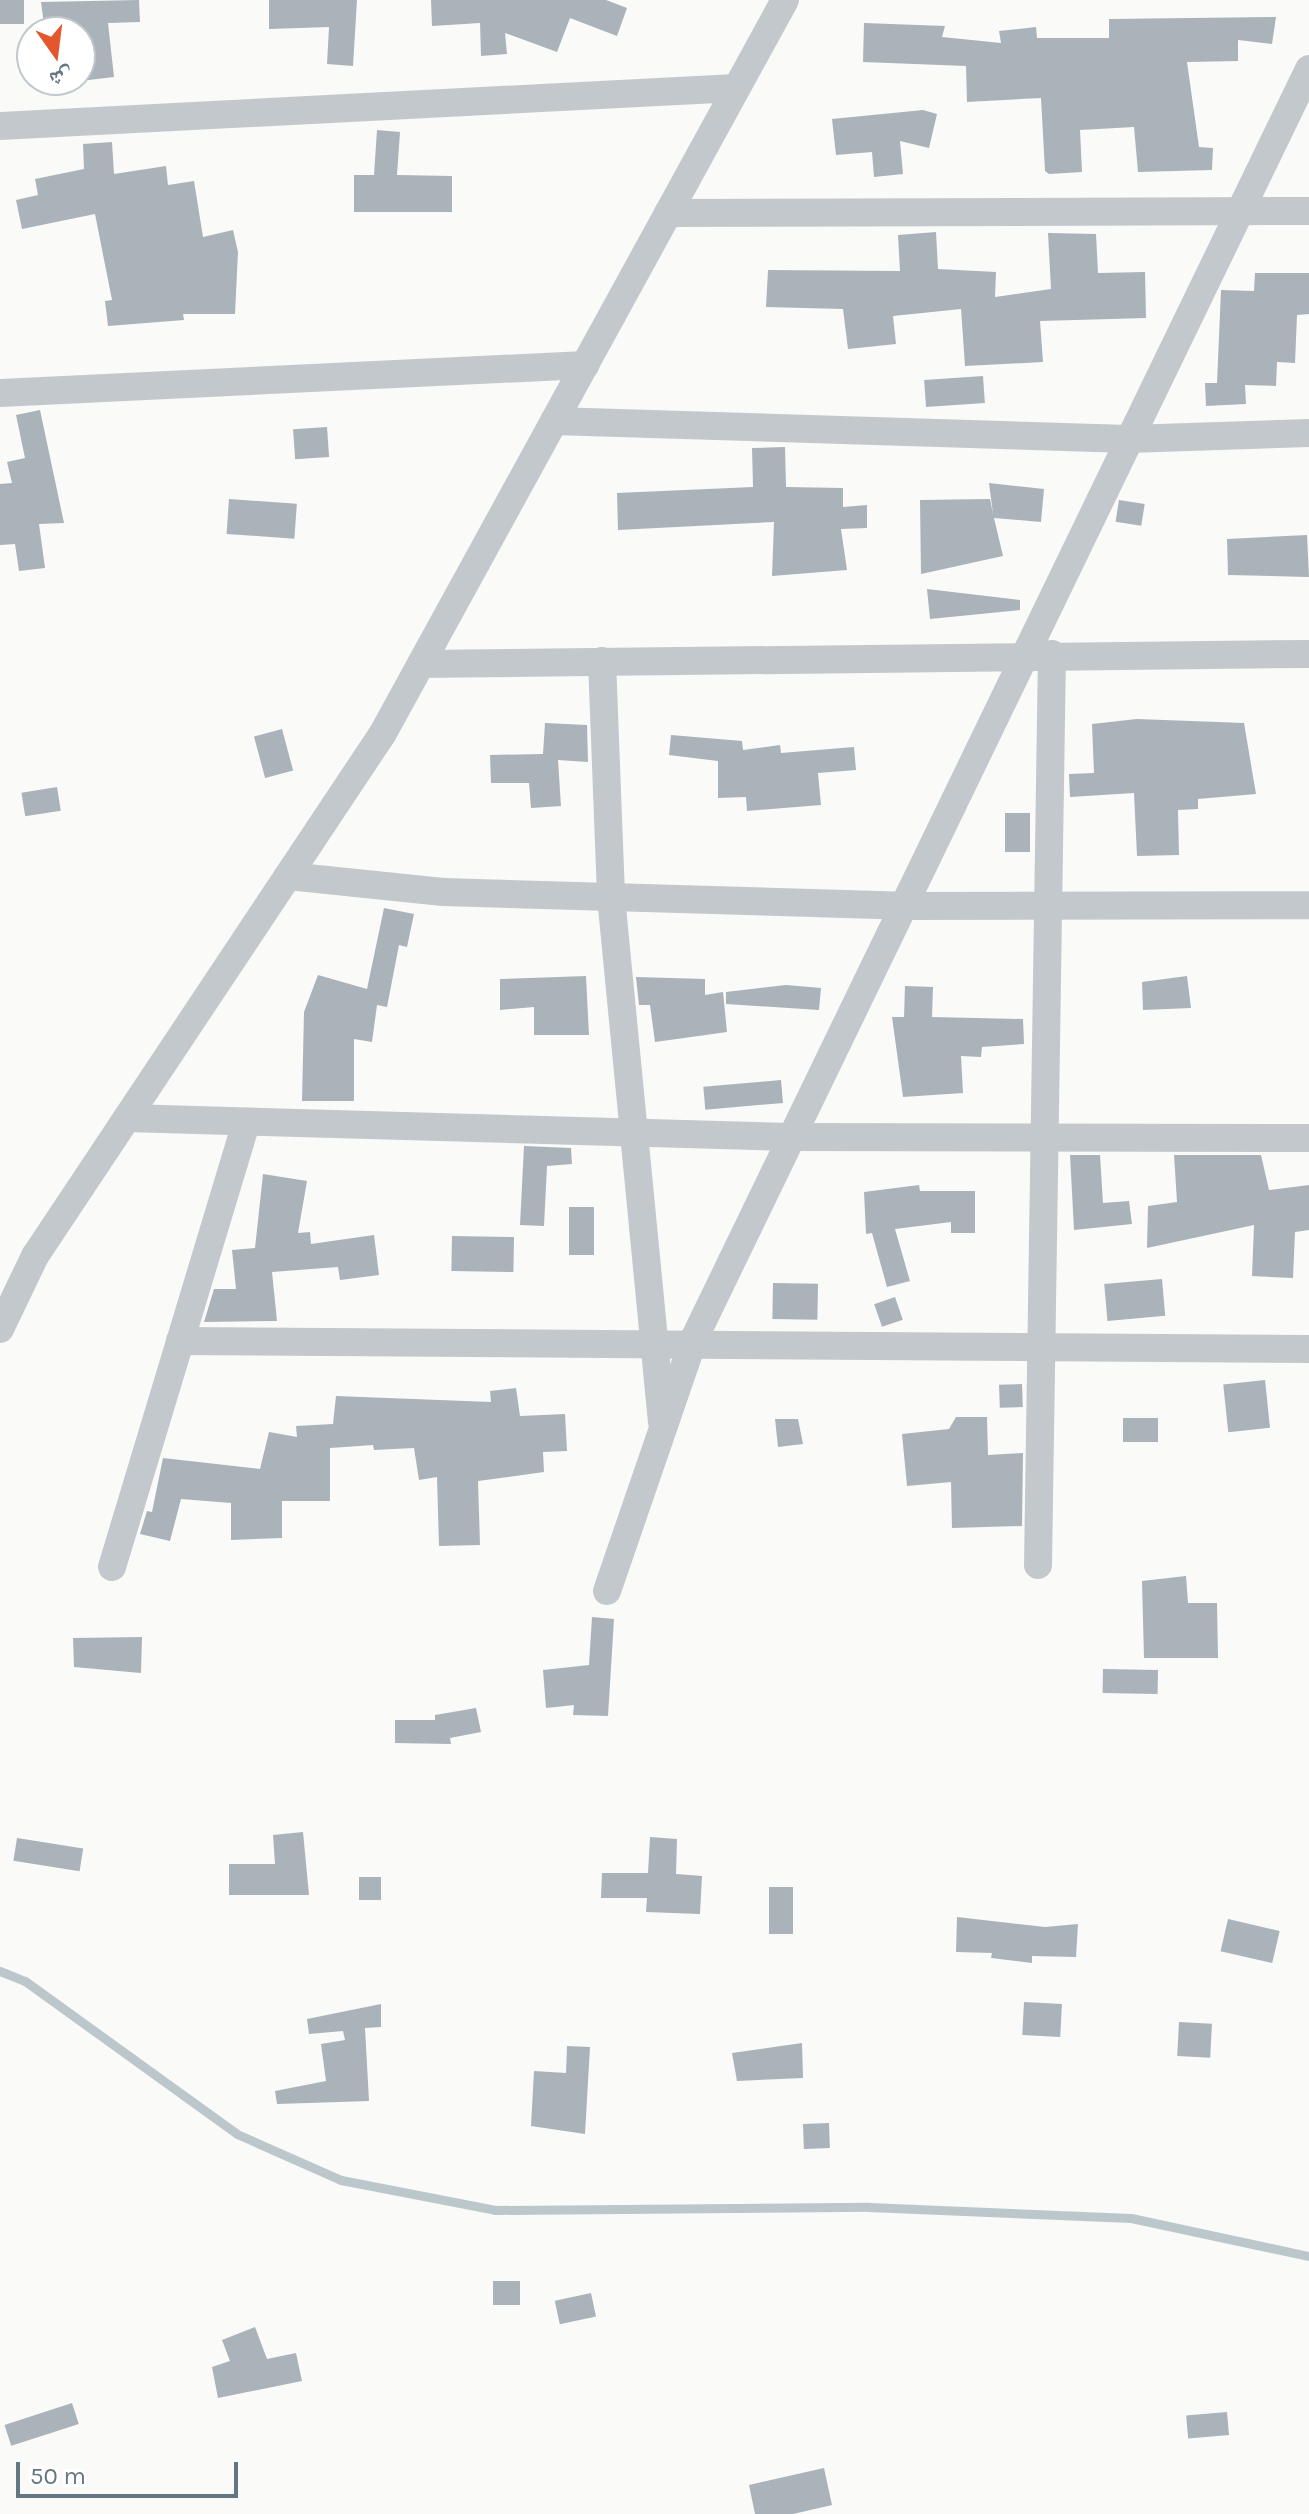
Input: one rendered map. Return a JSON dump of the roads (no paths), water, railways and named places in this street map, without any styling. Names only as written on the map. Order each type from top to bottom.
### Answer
[{"type":"street","points":[[0,1329],[35,1256],[383,733],[785,0]]},
{"type":"street","points":[[607,1591],[691,1347],[1309,69]]},
{"type":"street","points":[[0,126],[736,88]]},
{"type":"street","points":[[668,213],[1309,211]]},
{"type":"street","points":[[0,393],[585,365]]},
{"type":"street","points":[[554,421],[1128,439],[1309,433]]},
{"type":"street","points":[[421,664],[1052,654],[1309,654]]},
{"type":"street","points":[[1038,1565],[1052,654]]},
{"type":"street","points":[[602,661],[611,897],[663,1430]]},
{"type":"street","points":[[288,876],[443,892],[903,906],[1309,905]]},
{"type":"street","points":[[127,1118],[792,1137],[1044,1141],[1309,1138]]},
{"type":"street","points":[[112,1567],[246,1122]]},
{"type":"street","points":[[180,1341],[1309,1349]]},
{"type":"waterway","points":[[0,1971],[25,1981],[237,2134],[341,2180],[495,2210],[869,2207],[1131,2218],[1309,2256]]}]
